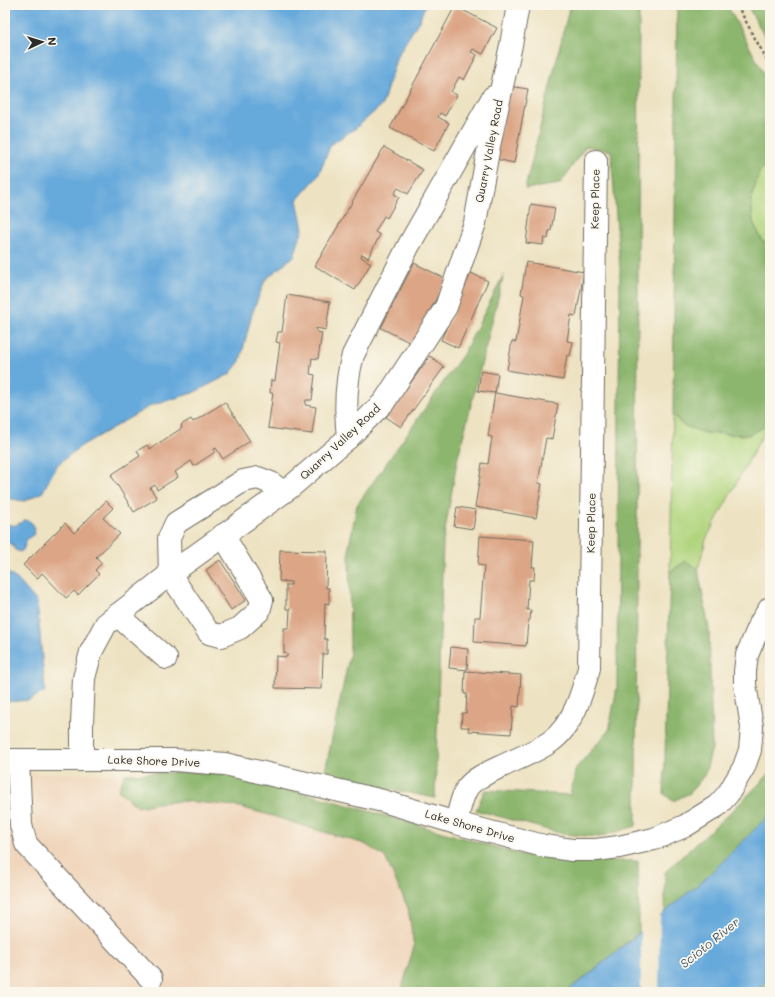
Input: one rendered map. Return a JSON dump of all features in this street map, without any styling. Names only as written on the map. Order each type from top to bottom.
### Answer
[{"type":"street","name":"Quarry Valley Road","points":[[82,759],[84,678],[91,652],[106,624],[170,574],[283,492],[348,438],[384,402],[446,307],[475,223],[518,5]]},
{"type":"street","points":[[348,438],[345,410],[348,371],[353,355],[410,245],[503,78]]},
{"type":"street","name":"Keep Place","points":[[456,823],[467,788],[472,782],[491,771],[541,748],[558,735],[566,725],[576,706],[589,668],[596,161]]},
{"type":"street","points":[[224,535],[262,600],[260,611],[240,628],[221,636],[209,633],[170,574],[169,538],[176,523],[243,481],[258,478],[271,483],[283,492]]},
{"type":"street","name":"Lake Shore Drive","points":[[12,760],[174,760],[225,764],[383,801],[456,823],[544,846],[572,850],[596,850],[619,847],[654,839],[685,826],[717,806],[728,794],[744,767],[750,750],[752,727],[745,684],[747,656],[761,622],[770,608]]},
{"type":"street","points":[[117,615],[166,658]]},
{"type":"street","points":[[12,760],[21,824],[26,844],[151,979]]},
{"type":"path","points":[[737,5],[770,66]]},
{"type":"shaded area","points":[[5,773],[125,774],[118,790],[138,807],[156,803],[184,801],[236,806],[365,844],[385,857],[408,908],[414,946],[401,992],[5,992]]},
{"type":"green space","points":[[570,5],[639,5],[636,826],[599,837],[563,834],[476,810],[485,790],[570,795],[576,768],[609,730],[617,687],[620,268],[611,151],[586,146],[560,184],[525,189]]},
{"type":"green space","points":[[677,5],[727,5],[770,85],[770,164],[760,170],[751,199],[753,222],[763,242],[770,245],[770,420],[768,425],[748,435],[704,433],[682,425],[673,414]]},
{"type":"green space","points":[[747,5],[770,5],[770,46]]},
{"type":"green space","points":[[770,164],[770,245],[763,242],[753,222],[751,199],[760,170]]},
{"type":"green space","points":[[504,274],[457,461],[443,542],[435,798],[324,776],[350,653],[349,546],[357,505],[464,353]]},
{"type":"green space","points":[[673,414],[682,425],[748,435],[768,425],[706,539],[698,569],[686,561],[670,572]]},
{"type":"green space","points":[[686,561],[698,569],[709,629],[712,748],[705,774],[690,793],[673,801],[664,794],[670,572]]},
{"type":"green space","points":[[198,772],[226,774],[323,798],[519,854],[577,861],[638,861],[639,932],[582,980],[565,992],[401,992],[414,946],[408,908],[385,857],[365,844],[236,806],[184,801],[156,803],[138,807],[118,790],[125,774]]},
{"type":"green space","points":[[770,773],[770,812],[766,818],[706,878],[665,912],[665,872],[735,808]]},
{"type":"green space","points":[[770,977],[770,992],[757,992]]},
{"type":"water","points":[[5,5],[425,5],[420,19],[397,56],[382,105],[356,128],[331,144],[318,176],[297,200],[303,229],[294,256],[265,280],[252,314],[240,361],[230,374],[193,393],[152,405],[81,446],[57,465],[42,493],[24,501],[5,498]]},
{"type":"water","points":[[24,520],[31,522],[34,526],[34,534],[27,539],[23,550],[20,552],[15,550],[13,545],[5,541],[5,522],[15,525]]},
{"type":"water","points":[[5,571],[18,580],[37,602],[45,691],[30,700],[5,702]]},
{"type":"water","name":"Scioto River","points":[[770,812],[770,977],[757,992],[565,992],[582,980],[706,878],[766,818]]},
{"type":"pier","points":[[660,913],[659,992],[641,992],[641,929]]},
{"type":"building","points":[[455,6],[497,28],[483,54],[473,49],[471,52],[477,55],[464,80],[459,77],[451,92],[457,95],[445,116],[440,113],[438,117],[449,123],[434,151],[390,128]]},
{"type":"building","points":[[509,86],[528,89],[514,163],[496,159]]},
{"type":"building","points":[[384,147],[423,170],[408,194],[398,188],[394,194],[399,197],[387,218],[384,216],[375,232],[380,235],[368,258],[362,254],[361,257],[371,263],[355,290],[315,266]]},
{"type":"building","points":[[531,204],[555,208],[551,231],[549,231],[548,239],[544,238],[543,245],[526,243]]},
{"type":"building","points":[[526,262],[584,272],[576,316],[571,315],[567,341],[573,342],[570,356],[567,355],[563,380],[507,370],[512,341],[516,342],[524,295],[521,294]]},
{"type":"building","points":[[414,263],[446,279],[413,344],[381,328]]},
{"type":"building","points":[[471,273],[488,281],[458,348],[441,340]]},
{"type":"building","points":[[287,295],[330,302],[326,330],[316,328],[317,332],[322,333],[318,359],[312,358],[310,374],[315,375],[312,400],[306,400],[305,405],[316,407],[312,434],[268,428],[273,393],[270,393],[271,380],[275,381],[280,343],[276,342],[278,332],[282,332]]},
{"type":"building","points":[[430,356],[444,367],[401,427],[386,417]]},
{"type":"building","points":[[481,371],[498,374],[495,393],[478,391]]},
{"type":"building","points":[[495,393],[558,404],[552,439],[546,438],[538,483],[542,484],[536,518],[475,507],[482,463],[488,464],[492,437],[488,436]]},
{"type":"building","points":[[225,402],[250,441],[223,459],[216,448],[214,449],[215,452],[194,466],[191,461],[175,472],[178,477],[157,490],[155,485],[150,488],[157,498],[134,512],[111,475],[140,456],[137,451],[147,445],[150,449],[182,428],[181,425],[191,419],[193,422]]},
{"type":"building","points":[[106,501],[113,508],[103,518],[120,534],[96,557],[102,563],[95,570],[99,574],[78,595],[74,591],[66,598],[42,573],[37,579],[23,565],[65,523],[74,533]]},
{"type":"building","points":[[457,507],[476,510],[473,529],[454,526]]},
{"type":"building","points":[[480,536],[534,540],[532,567],[535,567],[534,580],[529,580],[527,610],[531,610],[530,620],[528,621],[526,646],[474,642],[475,617],[480,617],[484,566],[478,565]]},
{"type":"building","points":[[280,550],[327,551],[326,588],[329,588],[329,604],[325,603],[324,639],[327,639],[327,654],[323,654],[322,689],[275,688],[276,656],[287,657],[287,654],[284,653],[284,628],[289,628],[290,609],[286,609],[286,585],[291,585],[291,582],[279,581]]},
{"type":"building","points":[[220,560],[246,600],[231,610],[206,570]]},
{"type":"building","points":[[451,647],[468,649],[467,670],[449,668]]},
{"type":"building","points":[[465,671],[521,675],[519,707],[513,706],[511,734],[469,731],[469,727],[461,727],[462,713],[466,713],[467,694],[464,694]]}]
